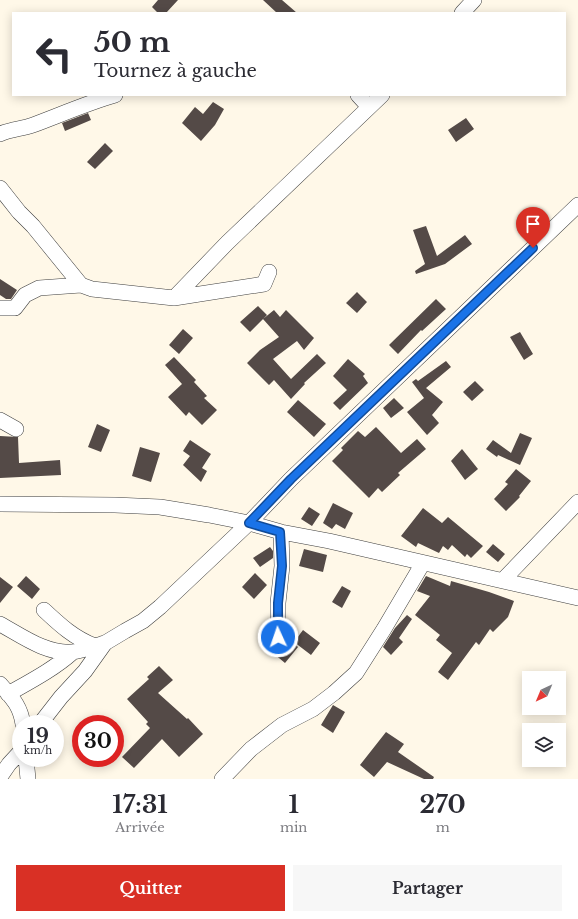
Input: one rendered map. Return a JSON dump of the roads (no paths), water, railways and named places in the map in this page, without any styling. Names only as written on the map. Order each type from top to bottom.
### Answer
[{"type":"street","points":[[463,12],[474,0]]},
{"type":"street","points":[[0,134],[13,129],[32,126],[93,101],[111,96]]},
{"type":"street","points":[[359,96],[369,107]]},
{"type":"street","points":[[174,298],[227,243],[381,96]]},
{"type":"street","points":[[0,188],[81,284]]},
{"type":"street","points":[[0,624],[44,648],[60,652],[73,652],[100,644],[143,621],[249,523],[291,479],[578,205]]},
{"type":"street","points":[[0,308],[15,308],[25,294],[38,288],[81,284],[92,288],[174,298],[264,284],[269,272]]},
{"type":"street","points":[[0,420],[16,429]]},
{"type":"street","points":[[503,580],[578,502]]},
{"type":"street","points":[[0,504],[66,504],[160,508],[209,515],[578,598]]},
{"type":"street","points":[[278,637],[278,603],[282,566],[280,532]]},
{"type":"street","points":[[222,779],[251,749],[282,725],[313,709],[334,693],[356,673],[384,630],[423,563]]},
{"type":"street","points":[[44,610],[61,627],[71,634],[85,642],[100,644]]},
{"type":"street","points":[[47,715],[85,671],[100,644]]},
{"type":"street","points":[[21,715],[16,702],[4,689],[46,673],[65,660],[73,652]]},
{"type":"street","points":[[0,777],[12,761]]},
{"type":"street","points":[[27,767],[28,779]]}]
